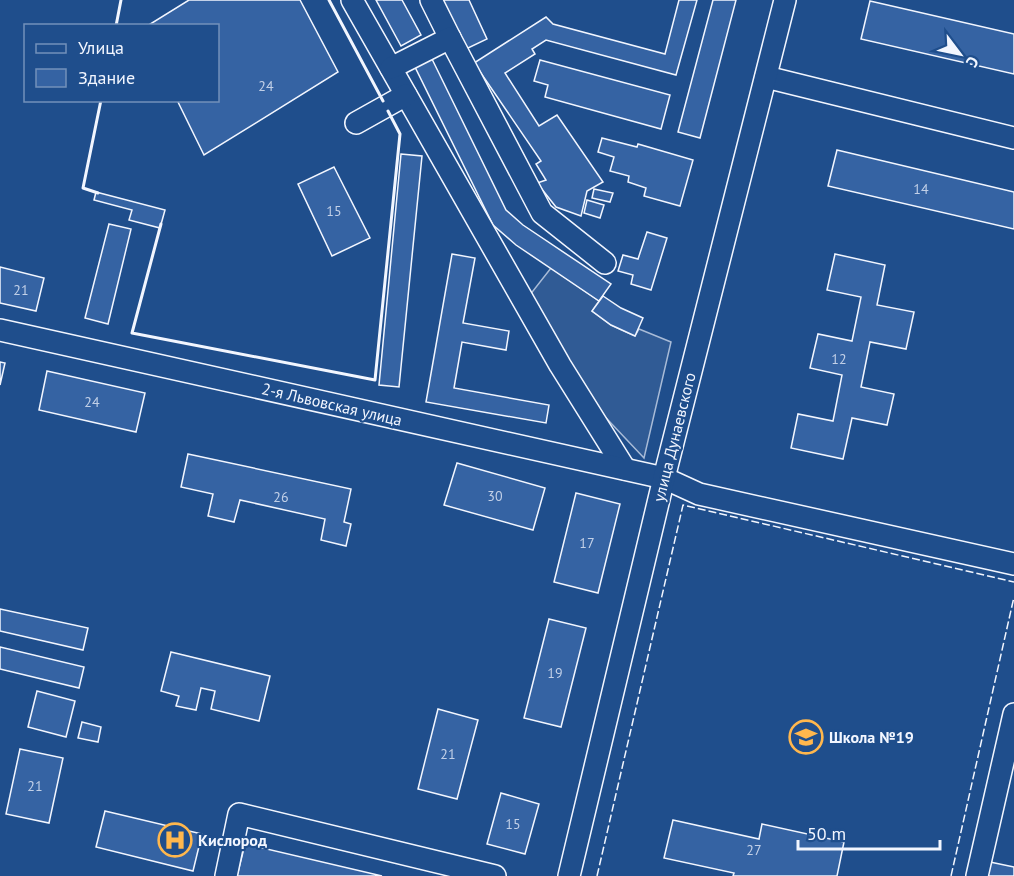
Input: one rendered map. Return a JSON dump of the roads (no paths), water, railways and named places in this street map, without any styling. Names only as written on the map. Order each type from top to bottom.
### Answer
[{"type":"street","points":[[352,0],[560,365],[625,469]]},
{"type":"street","points":[[430,0],[542,213],[604,263]]},
{"type":"street","name":"улица Дунаевского","points":[[569,876],[664,478],[785,0]]},
{"type":"street","points":[[391,68],[450,38]]},
{"type":"street","points":[[766,77],[1014,138]]},
{"type":"street","points":[[356,123],[406,95]]},
{"type":"street","name":"2-я Львовская улица","points":[[0,330],[664,478],[699,494],[1014,564]]},
{"type":"street","points":[[977,876],[1014,714]]},
{"type":"street","points":[[226,876],[239,814],[495,876]]},
{"type":"place","name":"Школа №19","points":[[806,737]]},
{"type":"place","name":"Кислород","points":[[175,840]]}]
